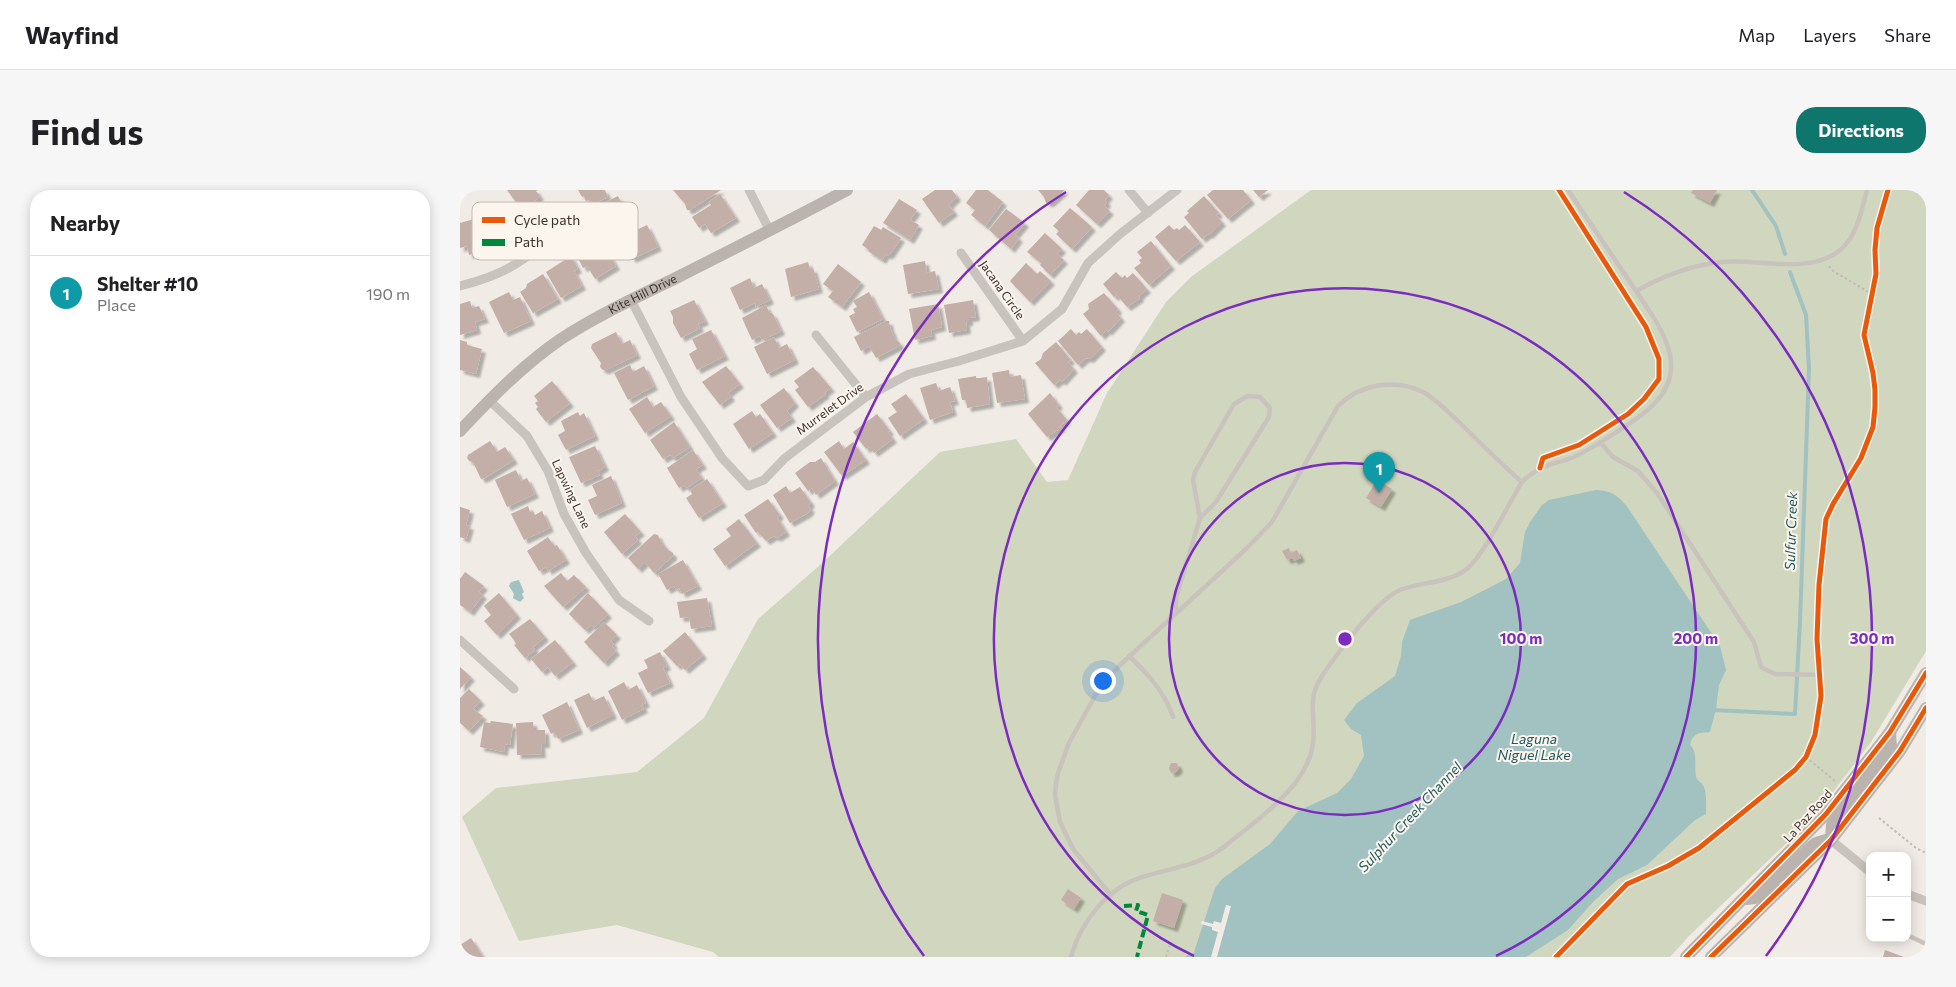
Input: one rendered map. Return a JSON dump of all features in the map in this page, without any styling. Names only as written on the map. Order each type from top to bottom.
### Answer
[{"type":"main road","name":"Kite Hill Drive","points":[[460,431],[524,367],[561,339],[631,300],[770,231],[847,190]]},
{"type":"main road","name":"La Paz Road","points":[[1686,957],[1826,814],[1890,732],[1926,673]]},
{"type":"main road","points":[[1711,957],[1832,840],[1900,751],[1926,708]]},
{"type":"main road","points":[[1832,840],[1832,825],[1891,748],[1890,732]]},
{"type":"main road","points":[[1742,900],[1755,898],[1816,843],[1823,840],[1832,840]]},
{"type":"street","points":[[749,190],[770,231]]},
{"type":"street","points":[[1129,190],[1148,213]]},
{"type":"street","name":"Murrelet Drive","points":[[631,300],[681,396],[722,458],[748,486],[764,480],[785,458],[866,397],[909,374],[1023,341],[1062,309],[1088,263],[1120,234],[1177,190]]},
{"type":"street","name":"Jacana Circle","points":[[961,253],[1023,341]]},
{"type":"street","points":[[460,286],[510,269],[522,260]]},
{"type":"street","points":[[816,335],[866,397]]},
{"type":"street","name":"Lapwing Lane","points":[[489,400],[527,436],[548,471],[564,514],[586,554],[618,600],[648,622]]},
{"type":"street","points":[[460,640],[514,689]]},
{"type":"street","points":[[1832,840],[1866,869]]},
{"type":"street","points":[[1911,895],[1926,901]]},
{"type":"lane","points":[[1071,957],[1079,937],[1091,916],[1111,895],[1133,881],[1182,868],[1209,857],[1225,846],[1277,802],[1302,774],[1309,758],[1313,739],[1312,696],[1317,683],[1366,621],[1392,595],[1405,589],[1448,578],[1470,566],[1522,482],[1540,468],[1573,457],[1600,442],[1650,409],[1661,396],[1670,380],[1671,362],[1658,325],[1568,190]]},
{"type":"lane","points":[[1636,291],[1677,271],[1710,263],[1735,261],[1809,264],[1826,259],[1843,248],[1853,234],[1866,190]]},
{"type":"lane","points":[[1111,895],[1068,842],[1057,812],[1055,795],[1058,773],[1080,720],[1096,694],[1129,656],[1272,522],[1333,411],[1348,397],[1366,388],[1375,386],[1407,386],[1433,398],[1522,482]]},
{"type":"lane","points":[[1176,613],[1176,598],[1200,518],[1193,480],[1195,472],[1234,404],[1248,396],[1260,397],[1270,408],[1269,416],[1216,502],[1200,518]]},
{"type":"lane","points":[[1600,442],[1613,457],[1638,471],[1657,493],[1754,642],[1761,667],[1775,674],[1791,676],[1820,675]]},
{"type":"lane","points":[[1129,656],[1155,682],[1168,701],[1173,717]]},
{"type":"lane","points":[[1911,937],[1926,944]]},
{"type":"path","points":[[1826,259],[1833,272],[1872,294]]},
{"type":"path","points":[[1870,302],[1873,287]]},
{"type":"path","points":[[1800,764],[1809,750]]},
{"type":"path","points":[[1806,757],[1835,781]]},
{"type":"path","points":[[1879,818],[1916,848],[1926,853]]},
{"type":"path","points":[[1166,957],[1171,942]]},
{"type":"green space","points":[[1311,190],[1926,190],[1926,651],[1871,742],[1815,816],[1690,935],[1670,957],[719,957],[713,952],[617,925],[519,941],[462,817],[496,788],[637,772],[704,718],[758,619],[820,565],[940,452],[1016,439],[1047,482],[1068,480],[1107,393],[1166,302],[1191,277]]},
{"type":"water","name":"Laguna Niguel Lake","points":[[1596,490],[1613,494],[1626,505],[1720,646],[1726,670],[1719,685],[1716,709],[1710,732],[1697,734],[1690,745],[1695,755],[1696,778],[1703,785],[1705,791],[1706,814],[1695,820],[1647,865],[1618,879],[1593,902],[1568,930],[1526,957],[1186,957],[1187,955],[1193,955],[1215,888],[1222,879],[1270,844],[1298,811],[1337,793],[1351,779],[1364,756],[1361,735],[1351,729],[1344,720],[1357,703],[1395,676],[1401,656],[1402,642],[1410,620],[1461,602],[1506,579],[1520,563],[1525,532],[1542,505],[1549,500]]},
{"type":"water","points":[[519,580],[524,592],[522,594],[524,598],[520,602],[513,598],[514,594],[509,586],[511,582]]},
{"type":"pier","points":[[1226,905],[1231,906],[1217,957],[1211,957],[1218,932],[1212,930],[1212,927],[1201,924],[1202,921],[1213,924],[1214,921],[1221,923]]},
{"type":"building","points":[[507,190],[538,190],[536,191],[540,196],[534,202],[516,202]]},
{"type":"building","points":[[578,190],[605,190],[608,197],[597,202],[590,202],[589,200],[586,201],[584,196],[582,197]]},
{"type":"building","points":[[673,190],[721,190],[690,210],[687,210],[685,204]]},
{"type":"building","points":[[935,190],[952,190],[957,197],[949,205],[954,212],[939,223],[922,199]]},
{"type":"building","points":[[976,190],[988,190],[1003,202],[985,226],[971,215],[975,210],[966,203]]},
{"type":"building","points":[[1038,190],[1065,190],[1050,203],[1046,203]]},
{"type":"building","points":[[1089,190],[1104,190],[1109,195],[1105,200],[1107,203],[1104,206],[1110,211],[1097,224],[1076,205]]},
{"type":"building","points":[[1213,190],[1243,190],[1251,200],[1228,219],[1207,195]]},
{"type":"building","points":[[1253,190],[1268,190],[1259,197]]},
{"type":"building","points":[[1693,190],[1717,190],[1710,203],[1691,193]]},
{"type":"building","points":[[720,194],[736,218],[711,233],[705,224],[699,228],[692,217],[711,205],[709,202]]},
{"type":"building","points":[[618,196],[621,202],[606,202]]},
{"type":"building","points":[[1204,196],[1219,213],[1216,215],[1222,222],[1202,239],[1184,217],[1189,213],[1187,211]]},
{"type":"building","points":[[899,199],[917,210],[910,220],[919,225],[910,240],[883,223]]},
{"type":"building","points":[[1070,208],[1092,227],[1072,249],[1056,234],[1059,231],[1053,226]]},
{"type":"building","points":[[1006,209],[1025,223],[1015,235],[1019,238],[1011,249],[989,230]]},
{"type":"building","points":[[472,220],[472,254],[469,255],[467,246],[460,248],[460,223]]},
{"type":"building","points":[[647,225],[658,247],[638,256],[638,229]]},
{"type":"building","points":[[1169,225],[1174,230],[1177,228],[1179,230],[1185,225],[1200,242],[1176,261],[1155,237]]},
{"type":"building","points":[[874,226],[881,230],[883,227],[901,238],[891,253],[888,256],[886,254],[882,260],[862,245]]},
{"type":"building","points":[[1045,233],[1062,249],[1057,254],[1064,260],[1050,275],[1040,265],[1041,263],[1027,252]]},
{"type":"building","points":[[1151,241],[1171,266],[1149,285],[1134,268],[1141,263],[1139,260],[1142,258],[1137,252]]},
{"type":"building","points":[[565,260],[573,260],[578,269],[574,271],[582,286],[561,298],[546,272]]},
{"type":"building","points":[[579,260],[613,260],[616,266],[595,279],[587,266],[583,268]]},
{"type":"building","points":[[925,261],[927,273],[935,271],[939,289],[908,294],[903,265]]},
{"type":"building","points":[[808,262],[810,269],[813,268],[819,289],[791,297],[785,269]]},
{"type":"building","points":[[1026,263],[1037,274],[1040,271],[1051,281],[1030,302],[1010,281]]},
{"type":"building","points":[[838,264],[861,282],[842,307],[828,297],[833,291],[823,284]]},
{"type":"building","points":[[1116,272],[1122,278],[1125,275],[1127,278],[1133,273],[1147,289],[1139,296],[1140,298],[1127,307],[1117,295],[1114,297],[1103,284]]},
{"type":"building","points":[[543,274],[558,299],[533,313],[520,292],[526,288],[527,284]]},
{"type":"building","points":[[750,278],[754,288],[762,284],[770,300],[756,307],[755,303],[740,310],[730,288]]},
{"type":"building","points":[[509,292],[513,300],[520,297],[531,321],[504,333],[489,302]]},
{"type":"building","points":[[869,292],[883,319],[857,332],[849,316],[855,313],[853,309],[857,307],[853,301]]},
{"type":"building","points":[[1104,293],[1118,309],[1116,312],[1121,318],[1108,332],[1107,330],[1101,336],[1083,314],[1089,309],[1088,304]]},
{"type":"building","points":[[694,300],[705,321],[698,324],[700,328],[681,338],[673,323],[670,311]]},
{"type":"building","points":[[973,300],[976,317],[969,318],[969,322],[966,322],[967,330],[949,333],[944,305]]},
{"type":"building","points":[[470,301],[472,308],[479,306],[485,319],[475,322],[477,330],[460,335],[460,304]]},
{"type":"building","points":[[938,304],[942,327],[931,330],[932,336],[915,340],[909,309]]},
{"type":"building","points":[[766,305],[769,312],[773,314],[781,331],[762,340],[760,336],[752,340],[742,318]]},
{"type":"building","points":[[889,321],[895,339],[900,343],[899,346],[876,358],[869,346],[861,351],[854,337]]},
{"type":"building","points":[[1071,329],[1076,335],[1079,332],[1081,334],[1087,329],[1102,347],[1090,359],[1086,358],[1078,365],[1058,341]]},
{"type":"building","points":[[711,330],[725,356],[697,370],[689,354],[697,349],[692,339]]},
{"type":"building","points":[[616,332],[622,344],[630,340],[637,355],[603,370],[600,367],[601,363],[591,348],[592,344]]},
{"type":"building","points":[[774,337],[779,348],[787,344],[795,360],[767,374],[754,347]]},
{"type":"building","points":[[460,340],[467,342],[467,345],[482,349],[476,374],[460,370]]},
{"type":"building","points":[[1056,342],[1071,360],[1068,362],[1074,369],[1062,382],[1060,380],[1054,385],[1035,363]]},
{"type":"building","points":[[630,365],[633,372],[644,366],[654,386],[628,400],[614,373]]},
{"type":"building","points":[[726,366],[740,384],[728,393],[731,397],[720,405],[702,382]]},
{"type":"building","points":[[813,367],[831,388],[808,407],[795,390],[799,387],[794,381]]},
{"type":"building","points":[[1009,370],[1010,377],[1021,375],[1025,399],[997,403],[992,373]]},
{"type":"building","points":[[976,376],[976,378],[987,377],[990,404],[967,408],[966,400],[962,400],[958,379]]},
{"type":"building","points":[[552,381],[570,403],[546,422],[536,409],[538,407],[535,403],[538,401],[534,396]]},
{"type":"building","points":[[936,383],[939,391],[950,387],[955,401],[950,402],[953,412],[930,420],[920,388]]},
{"type":"building","points":[[784,388],[795,403],[787,411],[792,418],[777,428],[760,405]]},
{"type":"building","points":[[1050,393],[1059,405],[1056,407],[1067,420],[1060,426],[1062,427],[1047,437],[1028,414]]},
{"type":"building","points":[[906,394],[924,419],[900,436],[888,418],[897,412],[891,404]]},
{"type":"building","points":[[647,397],[653,407],[661,402],[671,416],[645,433],[629,409]]},
{"type":"building","points":[[752,411],[756,417],[760,414],[773,433],[749,449],[733,424]]},
{"type":"building","points":[[578,412],[580,416],[584,413],[595,436],[566,450],[558,435],[565,431],[561,421]]},
{"type":"building","points":[[877,414],[890,431],[888,432],[893,439],[874,453],[870,447],[866,449],[853,432]]},
{"type":"building","points":[[674,422],[690,447],[673,458],[670,455],[663,459],[650,440]]},
{"type":"building","points":[[490,441],[497,452],[505,447],[514,460],[481,479],[473,462],[467,458],[468,455]]},
{"type":"building","points":[[839,441],[844,449],[853,442],[866,460],[842,476],[824,452]]},
{"type":"building","points":[[595,446],[605,467],[598,471],[600,475],[581,483],[569,457]]},
{"type":"building","points":[[693,450],[703,465],[696,469],[702,478],[686,488],[684,485],[679,488],[667,468]]},
{"type":"building","points":[[821,458],[835,481],[816,495],[812,488],[808,491],[795,473],[810,462],[815,462]]},
{"type":"building","points":[[516,470],[521,481],[527,478],[535,494],[507,507],[495,480]]},
{"type":"building","points":[[611,476],[622,503],[595,515],[588,500],[597,496],[592,485]]},
{"type":"building","points":[[707,479],[723,503],[699,518],[686,498],[692,494],[690,490]]},
{"type":"building","points":[[1377,480],[1392,489],[1381,507],[1366,498]]},
{"type":"building","points":[[786,486],[790,493],[800,487],[811,503],[808,506],[811,509],[808,513],[790,523],[773,495]]},
{"type":"building","points":[[768,499],[780,515],[777,517],[786,532],[777,538],[774,536],[766,541],[758,532],[756,533],[744,515]]},
{"type":"building","points":[[528,506],[530,512],[533,511],[535,515],[542,511],[550,528],[524,540],[511,514]]},
{"type":"building","points":[[460,507],[470,510],[466,525],[470,526],[466,539],[460,537]]},
{"type":"building","points":[[625,514],[641,532],[635,536],[638,540],[622,554],[604,532]]},
{"type":"building","points":[[739,519],[757,543],[725,566],[713,549],[731,536],[726,529]]},
{"type":"building","points":[[654,534],[658,535],[668,550],[673,553],[673,556],[654,573],[645,562],[638,569],[628,558]]},
{"type":"building","points":[[548,537],[555,546],[557,545],[566,560],[548,571],[546,567],[539,571],[527,551]]},
{"type":"building","points":[[1289,548],[1291,553],[1297,550],[1301,558],[1294,561],[1293,558],[1287,560],[1282,551]]},
{"type":"building","points":[[683,560],[698,586],[682,594],[679,588],[676,590],[674,586],[667,590],[658,574]]},
{"type":"building","points":[[465,572],[484,586],[479,592],[483,595],[470,612],[460,605],[460,579]]},
{"type":"building","points":[[561,573],[567,581],[574,575],[586,587],[563,607],[544,586]]},
{"type":"building","points":[[499,593],[517,615],[497,635],[484,621],[491,615],[484,606]]},
{"type":"building","points":[[588,593],[608,614],[594,628],[591,625],[585,630],[569,614]]},
{"type":"building","points":[[707,598],[712,626],[691,629],[689,617],[680,618],[677,602]]},
{"type":"building","points":[[530,619],[545,637],[533,647],[535,650],[525,658],[514,645],[516,644],[509,634]]},
{"type":"building","points":[[604,622],[617,635],[611,641],[616,651],[604,663],[584,642]]},
{"type":"building","points":[[685,632],[703,655],[685,670],[680,664],[677,666],[663,651]]},
{"type":"building","points":[[555,640],[573,662],[555,676],[548,667],[542,672],[531,659]]},
{"type":"building","points":[[660,652],[667,666],[663,668],[670,683],[648,693],[638,673],[648,668],[644,660]]},
{"type":"building","points":[[460,667],[471,677],[460,689]]},
{"type":"building","points":[[624,682],[628,690],[637,685],[646,703],[642,705],[644,709],[622,720],[608,691]]},
{"type":"building","points":[[469,689],[481,701],[473,709],[483,716],[469,731],[460,723],[460,698]]},
{"type":"building","points":[[589,693],[593,701],[604,696],[613,715],[587,728],[574,700]]},
{"type":"building","points":[[567,702],[579,730],[558,739],[554,732],[551,734],[542,715]]},
{"type":"building","points":[[491,721],[513,724],[510,745],[505,744],[504,752],[480,747],[484,722],[490,723]]},
{"type":"building","points":[[533,722],[534,730],[545,730],[546,744],[541,744],[542,754],[517,755],[516,723]]},
{"type":"building","points":[[1171,763],[1177,763],[1179,768],[1176,772],[1171,773],[1169,768]]},
{"type":"building","points":[[1068,889],[1081,898],[1074,909],[1061,900]]},
{"type":"building","points":[[1162,893],[1183,900],[1174,928],[1153,921]]},
{"type":"building","points":[[471,938],[483,957],[460,957],[460,945]]},
{"type":"building","points":[[1885,950],[1904,957],[1883,957]]},
{"type":"waterway","name":"Sulfur Creek","points":[[1752,190],[1776,226],[1785,254]]},
{"type":"waterway","name":"Sulfur Creek","points":[[1713,710],[1795,714],[1809,369],[1806,315],[1790,272]]},
{"type":"marked path","points":[[1124,906],[1138,905],[1136,911],[1148,915],[1137,957]]},
{"type":"cycle path","points":[[1540,468],[1543,458],[1579,445],[1628,414],[1644,399],[1659,379],[1659,359],[1646,327],[1559,190]]},
{"type":"cycle path","points":[[1556,957],[1627,884],[1668,866],[1699,848],[1795,770],[1806,757],[1815,735],[1821,696],[1817,639],[1819,585],[1826,519],[1861,458],[1873,427],[1875,390],[1864,335],[1876,274],[1875,250],[1877,228],[1888,190]]},
{"type":"cycle path","points":[[1686,957],[1826,814],[1890,732],[1926,673]]},
{"type":"cycle path","points":[[1711,957],[1831,840],[1900,751],[1926,708]]},
{"type":"place","name":"Shelter #10","points":[[1379,493]]},
{"type":"water label","name":"Sulphur Creek Channel","points":[[1410,817]]}]
